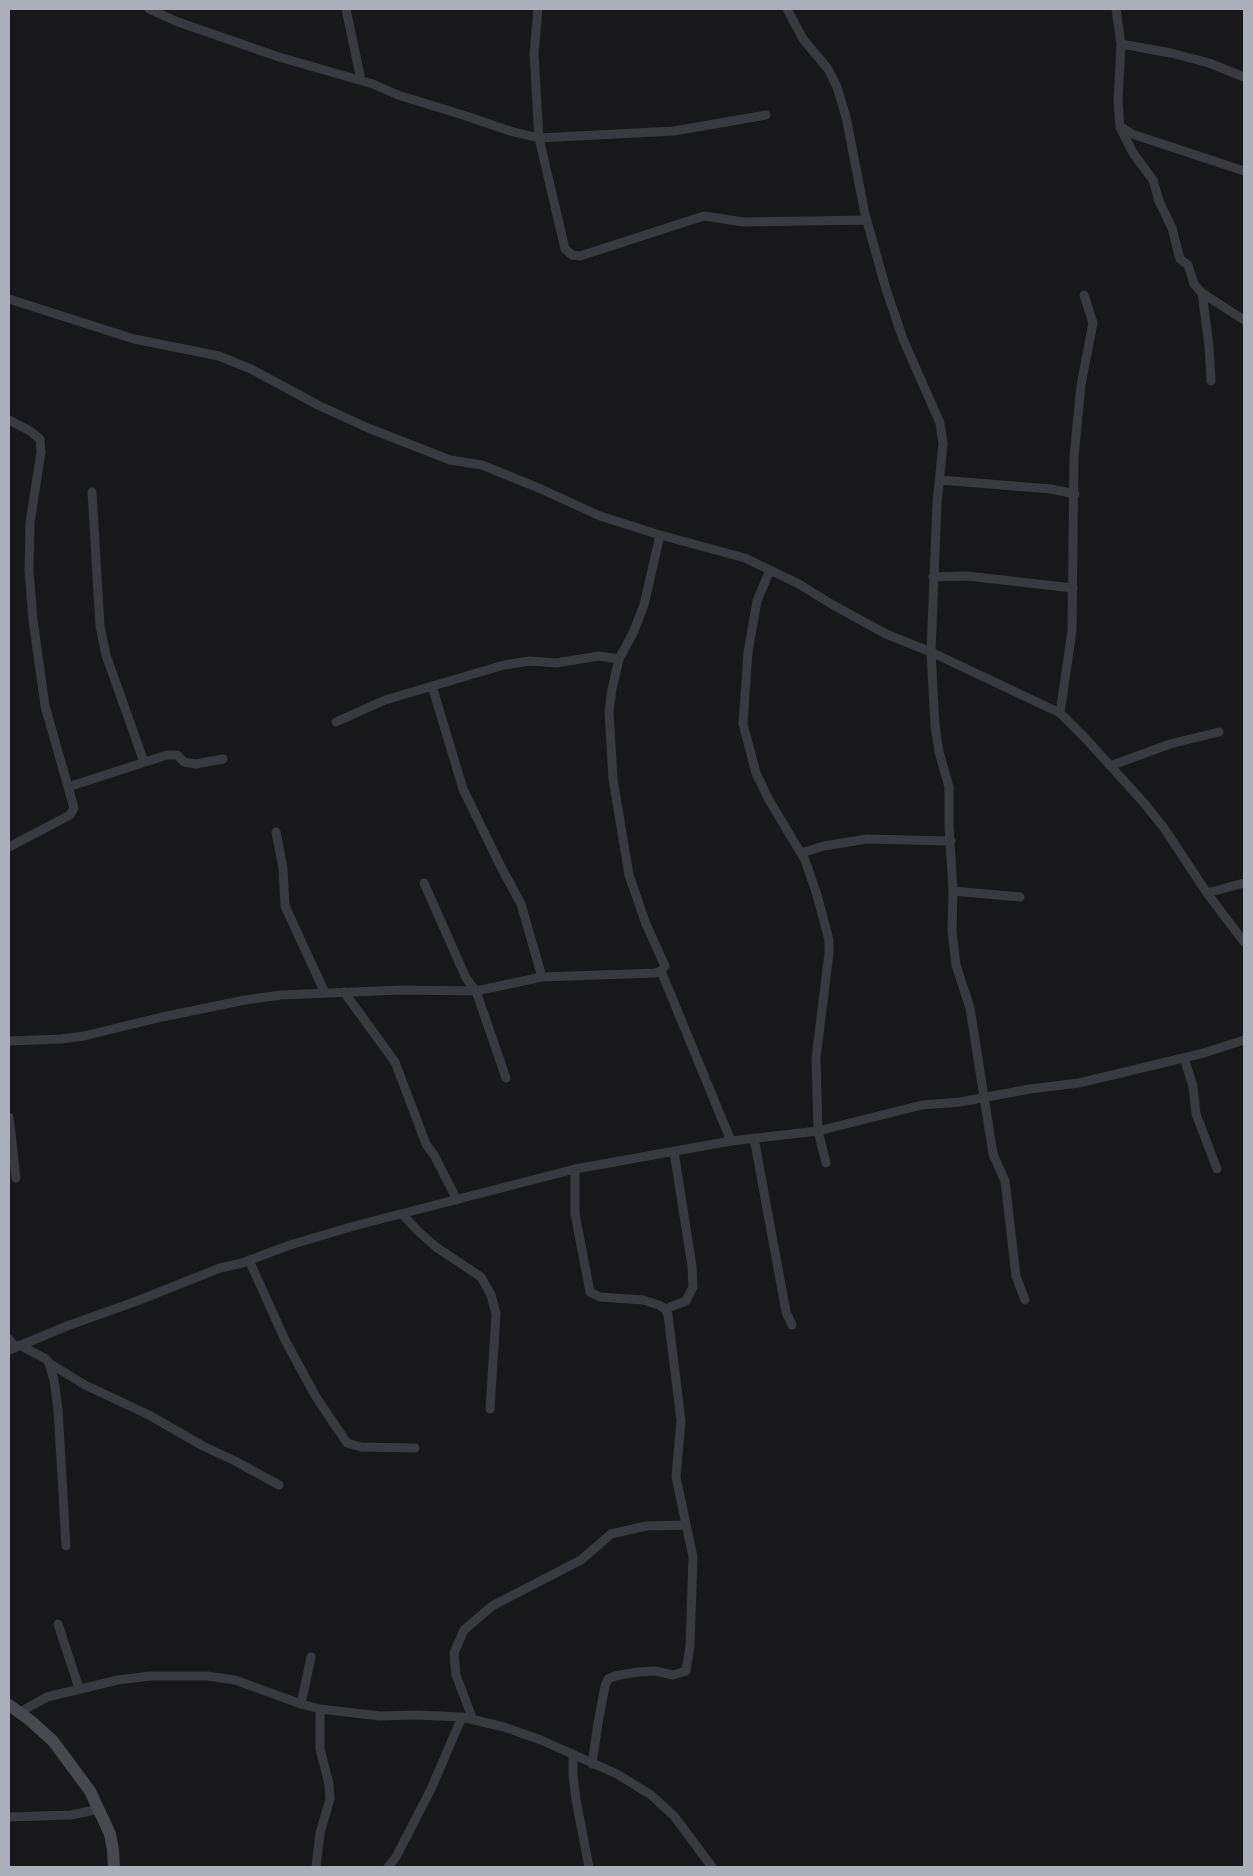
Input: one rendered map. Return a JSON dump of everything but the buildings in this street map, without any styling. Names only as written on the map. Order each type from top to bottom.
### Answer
[{"type":"main road","points":[[14,1709],[53,1741],[76,1770],[100,1809],[110,1834],[114,1867]]},
{"type":"street","points":[[149,9],[178,22],[279,57],[360,80],[398,95],[510,132],[539,138],[674,131],[766,115]]},
{"type":"street","points":[[346,9],[360,80]]},
{"type":"street","points":[[538,9],[534,54],[539,138],[565,250],[572,255],[580,256],[704,216],[743,222],[866,220]]},
{"type":"street","points":[[787,9],[803,39],[828,69],[837,87],[846,117],[866,220],[896,322],[940,423],[943,444],[937,504],[931,652],[935,725],[939,752],[949,787],[953,891],[952,931],[956,965],[970,1008],[993,1154],[1004,1181],[1016,1276],[1024,1300]]},
{"type":"street","points":[[1116,9],[1121,44],[1118,100],[1120,127],[1133,154],[1153,180],[1159,201],[1172,228],[1180,259],[1188,265],[1194,284],[1202,293],[1244,320]]},
{"type":"street","points":[[1121,44],[1171,52],[1199,60],[1244,77]]},
{"type":"street","points":[[1120,127],[1132,134],[1244,171]]},
{"type":"street","points":[[1202,293],[1210,346],[1211,381]]},
{"type":"street","points":[[1060,713],[1072,631],[1074,457],[1081,386],[1093,323],[1084,295]]},
{"type":"street","points":[[9,299],[134,339],[219,356],[251,369],[368,428],[450,460],[482,465],[600,516],[660,535],[745,558],[798,584],[886,634],[931,652],[1060,713],[1144,803],[1164,828],[1207,893],[1244,942]]},
{"type":"street","points":[[9,420],[30,431],[40,439],[41,452],[30,523],[29,571],[33,620],[45,706],[74,808],[70,815],[9,847]]},
{"type":"street","points":[[940,480],[1051,490],[1075,494]]},
{"type":"street","points":[[92,492],[97,591],[102,636],[106,655],[144,762]]},
{"type":"street","points":[[9,1041],[84,1036],[245,1000],[281,995],[402,990],[476,991],[542,977],[655,973],[662,970],[665,966],[646,924],[629,875],[613,779],[609,711],[619,659],[633,633],[644,605],[660,535]]},
{"type":"street","points":[[770,570],[758,601],[750,644],[743,724],[756,773],[769,800],[801,853],[817,895],[829,940],[816,1058],[818,1131],[826,1163]]},
{"type":"street","points":[[933,577],[967,576],[1073,588]]},
{"type":"street","points":[[336,722],[385,700],[504,665],[530,661],[556,663],[599,656],[619,659]]},
{"type":"street","points":[[432,686],[463,789],[521,904],[542,977]]},
{"type":"street","points":[[1110,766],[1170,744],[1219,732]]},
{"type":"street","points":[[68,788],[167,755],[177,755],[184,762],[196,764],[223,759]]},
{"type":"street","points":[[276,832],[283,868],[285,906],[325,993]]},
{"type":"street","points":[[801,853],[824,846],[867,839],[950,841]]},
{"type":"street","points":[[424,883],[466,978],[476,991],[506,1078]]},
{"type":"street","points":[[1207,893],[1244,883]]},
{"type":"street","points":[[953,891],[1020,897]]},
{"type":"street","points":[[662,970],[731,1141]]},
{"type":"street","points":[[344,992],[395,1062],[404,1081],[426,1144],[446,1176],[457,1200]]},
{"type":"street","points":[[14,1347],[220,1268],[290,1245],[575,1169],[731,1141],[818,1131],[922,1105],[960,1102],[1079,1083],[1184,1058],[1244,1040]]},
{"type":"street","points":[[1184,1058],[1193,1086],[1196,1114],[1217,1168]]},
{"type":"street","points":[[9,1116],[16,1178]]},
{"type":"street","points":[[754,1138],[786,1312],[792,1325]]},
{"type":"street","points":[[575,1169],[575,1214],[590,1292],[600,1297],[643,1300],[665,1309],[686,1300],[693,1287],[692,1266],[674,1152]]},
{"type":"street","points":[[402,1214],[436,1247],[481,1278],[491,1295],[496,1314],[490,1409]]},
{"type":"street","points":[[249,1260],[285,1340],[316,1397],[347,1443],[361,1447],[415,1448]]},
{"type":"street","points":[[592,1764],[598,1723],[608,1679],[638,1672],[655,1671],[673,1675],[686,1671],[690,1646],[694,1557],[676,1477],[681,1421],[669,1323],[665,1309]]},
{"type":"street","points":[[9,1339],[14,1347],[46,1359],[54,1380],[58,1408],[66,1546]]},
{"type":"street","points":[[48,1363],[85,1385],[149,1414],[203,1446],[279,1485]]},
{"type":"street","points":[[473,1720],[456,1675],[454,1653],[464,1630],[492,1606],[581,1560],[611,1534],[646,1526],[686,1525]]},
{"type":"street","points":[[58,1624],[79,1688]]},
{"type":"street","points":[[301,1704],[311,1657]]},
{"type":"street","points":[[14,1709],[79,1688],[118,1680],[150,1676],[207,1676],[235,1680],[320,1709],[380,1716],[462,1717],[504,1727],[541,1740],[573,1756],[617,1774],[651,1795],[674,1816],[712,1867]]},
{"type":"street","points":[[316,1867],[320,1833],[330,1799],[329,1784],[320,1749],[320,1709]]},
{"type":"street","points":[[388,1867],[396,1857],[431,1789],[462,1717]]},
{"type":"street","points":[[573,1756],[576,1800],[589,1867]]},
{"type":"street","points":[[9,1817],[71,1814],[100,1809]]}]
